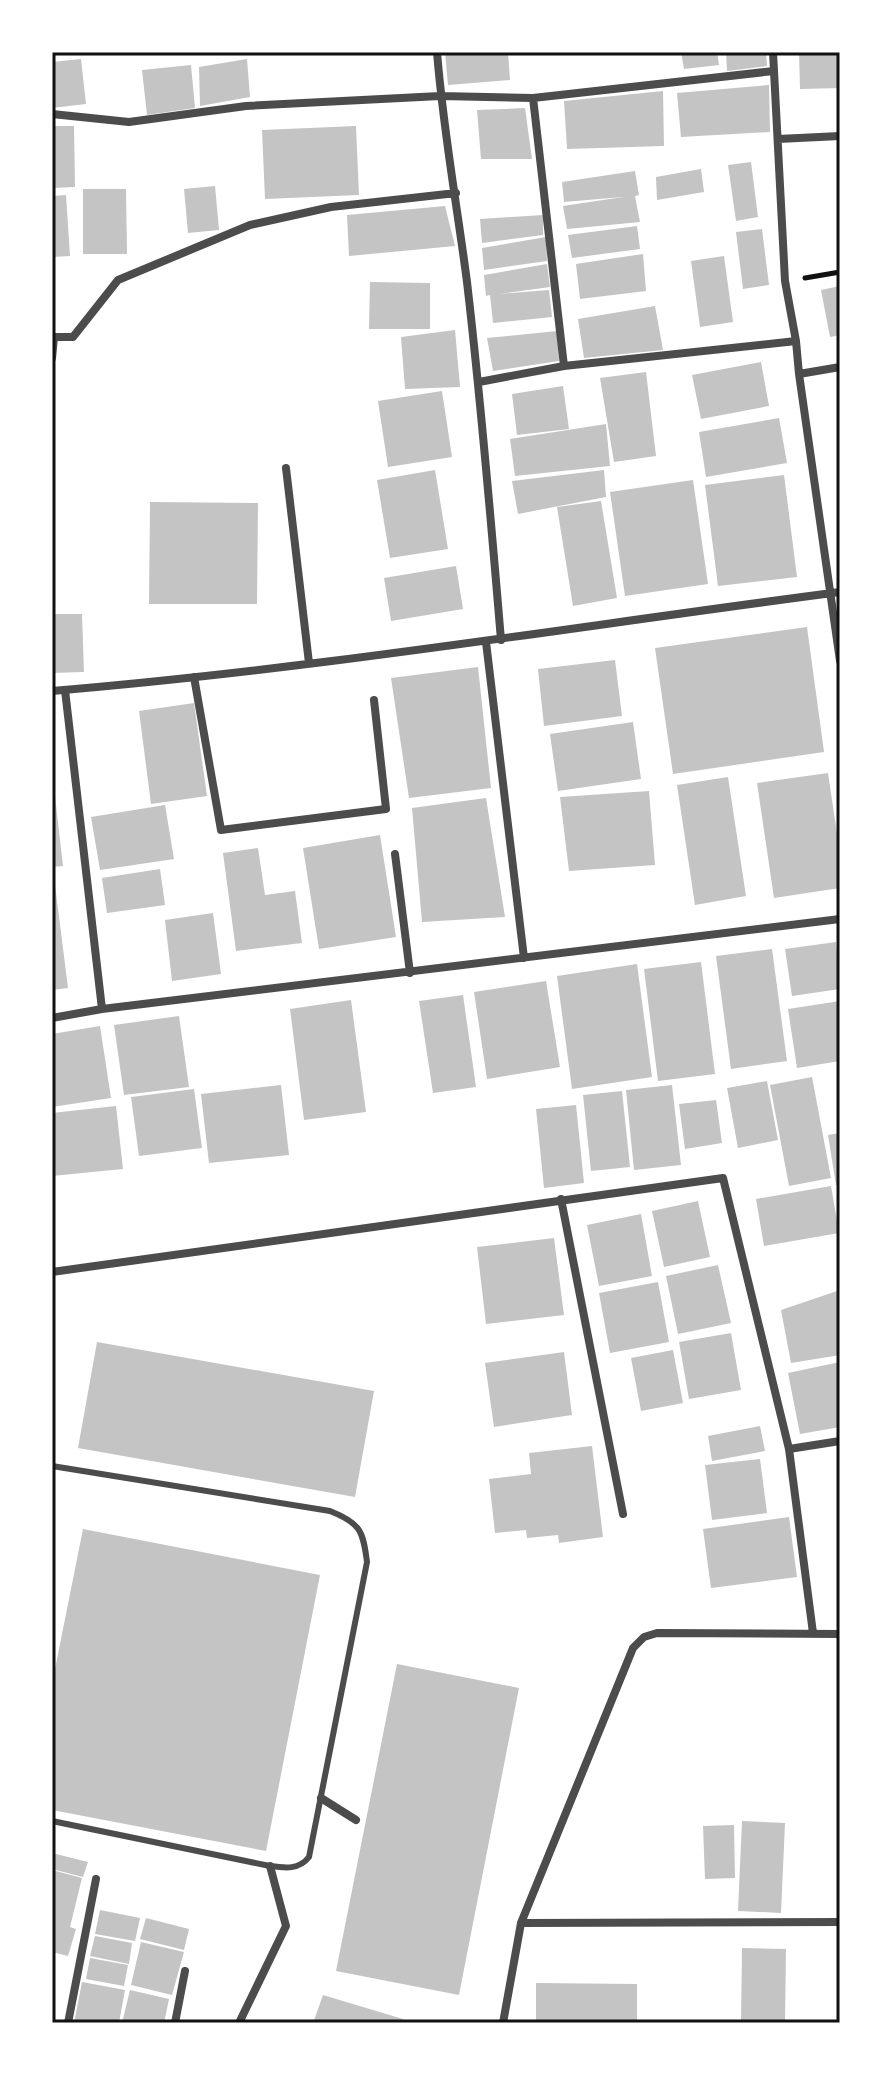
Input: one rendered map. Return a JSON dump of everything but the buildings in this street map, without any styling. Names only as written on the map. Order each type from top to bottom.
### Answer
[{"type":"street","points":[[437,52],[440,96],[456,193],[479,382],[501,640]]},
{"type":"street","points":[[773,52],[785,281],[836,592],[840,661]]},
{"type":"street","points":[[52,114],[129,122],[246,106],[440,96],[533,98],[774,71]]},
{"type":"street","points":[[533,98],[564,366]]},
{"type":"street","points":[[778,139],[840,136]]},
{"type":"street","points":[[52,358],[53,337],[73,337],[118,280],[250,225],[331,207],[456,193]]},
{"type":"street","points":[[479,382],[564,366],[796,341]]},
{"type":"street","points":[[799,374],[840,367]]},
{"type":"street","points":[[286,468],[309,663]]},
{"type":"street","points":[[52,691],[486,642],[836,592]]},
{"type":"street","points":[[486,642],[524,958]]},
{"type":"street","points":[[194,677],[221,830],[386,809],[374,700]]},
{"type":"street","points":[[65,690],[102,1009]]},
{"type":"street","points":[[395,854],[410,973]]},
{"type":"street","points":[[52,1018],[102,1009],[840,919]]},
{"type":"street","points":[[52,1272],[723,1178],[789,1449],[813,1633]]},
{"type":"street","points":[[561,1199],[623,1514]]},
{"type":"street","points":[[789,1449],[840,1441]]},
{"type":"street","points":[[503,2023],[521,1923],[633,1648],[644,1637],[657,1633],[840,1634]]},
{"type":"street","points":[[321,1798],[356,1820]]},
{"type":"street","points":[[239,2023],[286,1926],[270,1866]]},
{"type":"street","points":[[68,2023],[96,1879]]},
{"type":"street","points":[[521,1923],[840,1922]]},
{"type":"street","points":[[175,2023],[185,1971]]},
{"type":"lane","points":[[52,1466],[330,1511],[350,1519],[364,1535],[367,1562],[309,1857],[303,1864],[294,1867],[270,1866],[52,1821]]},
{"type":"path","points":[[785,281],[840,272]]}]
